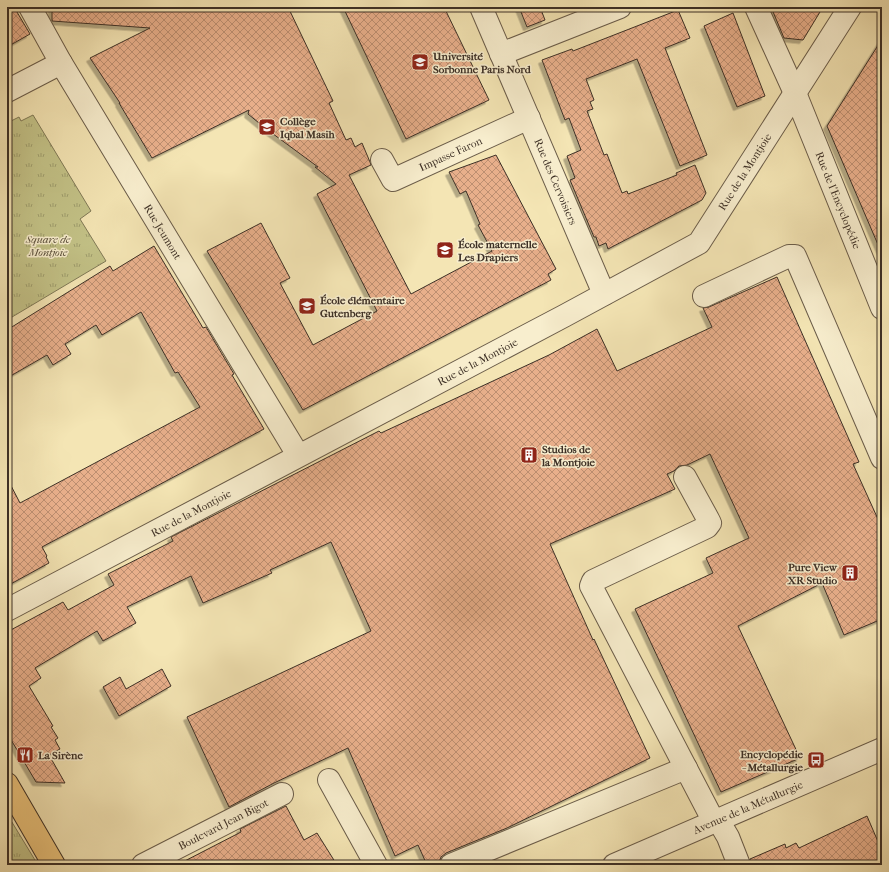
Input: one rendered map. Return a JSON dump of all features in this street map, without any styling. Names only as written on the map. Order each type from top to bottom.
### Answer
[{"type":"main road","points":[[7,784],[54,865]]},
{"type":"street","name":"Rue Jeumont","points":[[30,7],[61,63],[298,455]]},
{"type":"street","name":"Rue des Cervoisiers","points":[[481,7],[604,294]]},
{"type":"street","points":[[505,61],[620,7]]},
{"type":"street","name":"Rue de l'Encyclopédie","points":[[756,7],[795,93],[882,308]]},
{"type":"street","name":"Rue de la Montjoie","points":[[7,610],[700,242],[850,7]]},
{"type":"street","points":[[7,91],[61,63]]},
{"type":"street","name":"Impasse Faron","points":[[382,160],[393,180],[529,118]]},
{"type":"street","points":[[704,296],[788,256],[795,256],[882,458]]},
{"type":"street","points":[[684,477],[708,518],[710,523],[707,527],[593,581],[591,586],[686,768],[716,821],[728,837],[739,865]]},
{"type":"street","name":"Avenue de la Métallurgie","points":[[614,865],[882,749]]},
{"type":"street","points":[[451,865],[686,768]]},
{"type":"street","points":[[329,780],[376,865]]},
{"type":"street","name":"Boulevard Jean Bigot","points":[[143,865],[282,794]]},
{"type":"green space","name":"Square de Montjoie","points":[[33,115],[91,211],[80,219],[106,261],[7,320],[7,123],[19,117],[21,121]]},
{"type":"green space","points":[[7,814],[38,865],[7,865]]},
{"type":"building","points":[[7,7],[14,7],[30,34],[7,47]]},
{"type":"building","points":[[52,7],[288,7],[333,101],[329,103],[346,140],[351,138],[355,147],[362,143],[371,165],[349,175],[411,294],[492,251],[478,225],[480,224],[466,191],[460,194],[449,172],[496,155],[556,269],[548,274],[551,280],[303,410],[207,251],[261,223],[290,278],[280,283],[313,345],[377,311],[317,194],[336,184],[315,167],[318,167],[248,114],[249,110],[152,158],[120,103],[90,58],[150,28],[52,21]]},
{"type":"building","name":"Université Sorbonne Paris Nord","points":[[343,7],[444,7],[489,100],[406,139]]},
{"type":"building","points":[[519,7],[540,7],[545,20],[527,27]]},
{"type":"building","points":[[771,7],[823,7],[803,40],[784,38]]},
{"type":"building","points":[[678,10],[690,38],[665,48],[707,155],[680,166],[637,59],[586,79],[594,100],[590,102],[593,109],[587,111],[604,155],[607,154],[622,193],[627,191],[628,194],[677,175],[676,173],[695,165],[706,193],[702,200],[608,249],[606,243],[599,246],[596,237],[594,237],[570,180],[575,178],[567,156],[581,150],[569,118],[565,120],[542,60],[572,49],[573,51]]},
{"type":"building","points":[[733,13],[765,96],[737,107],[704,26]]},
{"type":"building","points":[[882,39],[882,254],[827,126]]},
{"type":"building","points":[[154,246],[203,328],[206,327],[264,429],[42,547],[49,563],[7,586],[7,478],[20,503],[200,407],[178,372],[175,373],[141,312],[102,335],[96,325],[65,344],[71,354],[53,365],[47,355],[7,378],[7,330],[110,266],[113,271]]},
{"type":"building","points":[[777,277],[859,462],[853,464],[882,528],[882,619],[844,635],[822,583],[738,626],[800,758],[721,792],[635,609],[713,573],[706,558],[749,538],[710,454],[687,465],[679,466],[674,471],[667,474],[675,489],[550,544],[593,640],[594,639],[650,758],[507,828],[446,853],[441,857],[439,862],[433,865],[427,865],[418,845],[395,856],[348,748],[274,783],[229,807],[187,717],[371,631],[331,542],[270,570],[272,573],[203,603],[191,576],[127,607],[136,623],[103,641],[97,631],[35,668],[41,678],[29,686],[53,726],[51,727],[58,738],[55,740],[60,749],[49,755],[65,783],[36,782],[7,733],[7,632],[63,602],[68,610],[114,585],[108,574],[173,541],[171,537],[379,431],[381,433],[549,355],[597,329],[617,371],[712,327],[703,308],[709,307]]},
{"type":"building","points":[[162,669],[171,686],[119,716],[103,687],[120,677],[126,689]]},
{"type":"building","points":[[286,806],[304,840],[317,833],[337,865],[177,865],[241,832],[240,829]]},
{"type":"building","points":[[867,816],[882,851],[882,865],[751,865],[750,859],[785,844],[786,848],[796,843],[799,848]]},
{"type":"place","name":"Université Sorbonne Paris Nord","points":[[420,62]]},
{"type":"place","name":"Collège Iqbal Masih","points":[[267,127]]},
{"type":"place","name":"École maternelle Les Drapiers","points":[[445,250]]},
{"type":"place","name":"École élémentaire Gutenberg","points":[[307,306]]},
{"type":"place","name":"Studios de la Montjoie","points":[[529,455]]},
{"type":"place","name":"Pure View XR Studio","points":[[850,573]]},
{"type":"place","name":"La Sirène","points":[[25,755]]},
{"type":"place","name":"Encyclopédie - Métallurgie","points":[[816,760]]}]
